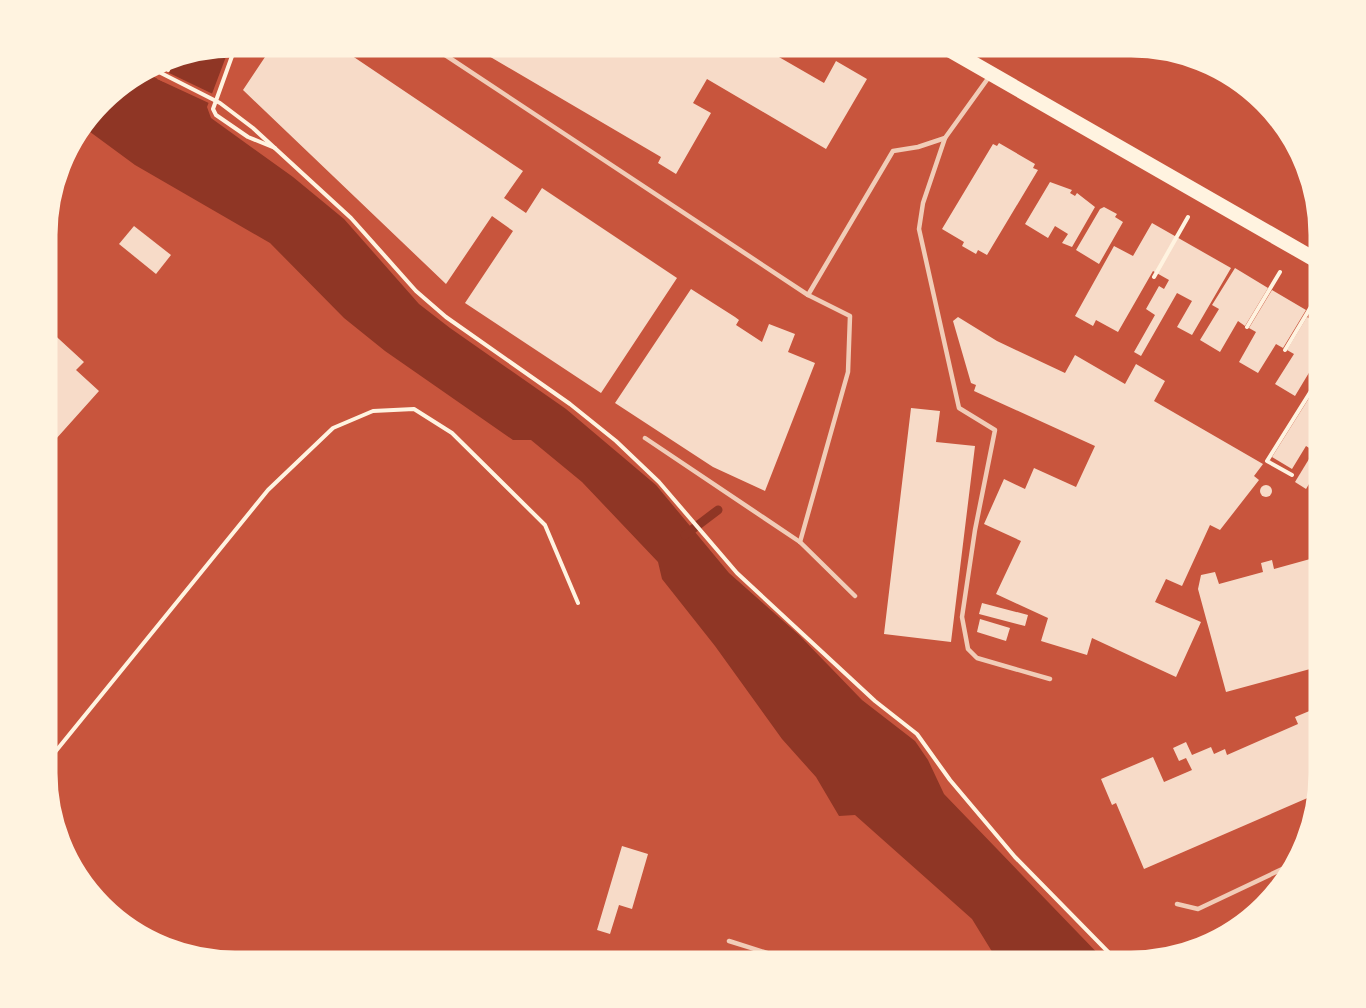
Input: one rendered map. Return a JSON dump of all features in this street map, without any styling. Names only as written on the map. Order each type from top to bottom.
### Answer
[{"type":"main road","points":[[959,56],[1310,257]]},
{"type":"lane","points":[[450,56],[808,295],[850,316],[848,372],[800,542]]},
{"type":"lane","points":[[991,75],[945,138],[923,203],[919,229],[959,408],[995,430],[975,530],[962,617],[963,633],[968,649],[977,658],[1050,680]]},
{"type":"lane","points":[[808,295],[893,151],[918,147],[945,138]]},
{"type":"lane","points":[[645,438],[800,542],[855,596]]},
{"type":"lane","points":[[1177,904],[1198,909],[1282,869]]},
{"type":"lane","points":[[729,941],[764,952]]},
{"type":"path","points":[[232,56],[213,109],[216,115],[248,137],[278,149]]},
{"type":"path","points":[[158,73],[220,103],[278,149],[351,218],[416,291],[446,317],[570,404],[616,441],[659,482],[737,573],[875,701],[917,734],[950,780],[1015,857],[1108,952]]},
{"type":"path","points":[[1154,277],[1188,217]]},
{"type":"path","points":[[1247,327],[1280,272]]},
{"type":"path","points":[[1285,350],[1310,308]]},
{"type":"path","points":[[1292,475],[1267,461],[1310,393]]},
{"type":"path","points":[[56,751],[268,489],[333,428],[373,411],[414,409],[452,434],[545,525],[578,603]]},
{"type":"shaded area","points":[[226,56],[207,107],[211,118],[293,177],[344,219],[419,304],[566,409],[656,485],[729,573],[799,635],[862,700],[915,741],[928,760],[944,794],[1096,952],[992,952],[972,919],[855,815],[839,816],[816,777],[782,739],[715,646],[662,579],[658,562],[582,482],[531,440],[513,440],[385,351],[344,318],[270,243],[135,165],[89,131],[117,100],[135,86],[152,76],[164,82],[172,67],[211,57]]},
{"type":"pier","points":[[167,72],[215,95],[211,104],[157,79],[159,76],[163,78]]},
{"type":"building","points":[[266,56],[352,56],[523,171],[504,198],[526,213],[542,188],[677,278],[601,393],[465,303],[513,231],[492,216],[446,284],[243,90]]},
{"type":"building","points":[[489,56],[777,56],[824,83],[836,61],[867,79],[826,149],[707,79],[693,103],[711,113],[676,174],[658,163],[661,157]]},
{"type":"building","points":[[999,143],[1035,164],[1033,168],[1038,170],[987,255],[978,250],[976,254],[962,246],[964,242],[942,229],[993,144],[997,146]]},
{"type":"building","points":[[1050,182],[1072,190],[1070,193],[1075,196],[1077,193],[1095,207],[1072,247],[1062,243],[1068,234],[1055,226],[1048,238],[1025,224]]},
{"type":"building","points":[[1104,207],[1117,214],[1115,217],[1123,222],[1099,264],[1076,250],[1100,209]]},
{"type":"building","points":[[1152,223],[1231,268],[1192,335],[1177,327],[1192,301],[1177,293],[1141,356],[1134,352],[1155,315],[1146,309],[1159,286],[1164,289],[1169,280],[1153,271],[1118,332],[1096,320],[1093,326],[1075,316],[1114,246],[1133,256]]},
{"type":"building","points":[[134,226],[171,255],[156,274],[119,244]]},
{"type":"building","points":[[1235,268],[1268,288],[1245,326],[1238,321],[1220,352],[1200,340],[1219,309],[1212,305]]},
{"type":"building","points":[[691,289],[735,317],[739,320],[736,325],[762,342],[769,324],[795,334],[788,352],[815,363],[765,491],[713,467],[615,403]]},
{"type":"building","points":[[1272,290],[1306,310],[1283,348],[1276,344],[1258,373],[1239,362],[1256,332],[1249,328]]},
{"type":"building","points":[[958,317],[997,341],[1065,373],[1075,355],[1125,384],[1136,364],[1165,381],[1154,401],[1263,464],[1254,476],[1259,480],[1220,530],[1210,525],[1182,586],[1166,579],[1155,602],[1201,622],[1176,677],[1092,638],[1087,655],[1041,641],[1048,618],[996,594],[1021,541],[984,524],[1004,479],[1025,489],[1034,468],[1076,487],[1095,446],[974,391],[976,385],[971,383],[953,321]]},
{"type":"building","points":[[1307,317],[1310,319],[1310,371],[1295,396],[1275,384],[1294,354],[1287,350]]},
{"type":"building","points":[[56,336],[84,362],[76,370],[99,391],[56,439]]},
{"type":"building","points":[[1310,397],[1310,449],[1306,446],[1292,469],[1272,457]]},
{"type":"building","points":[[911,408],[940,411],[936,442],[975,446],[951,642],[884,634]]},
{"type":"building","points":[[1310,460],[1310,482],[1306,489],[1295,482]]},
{"type":"building","points":[[1268,485],[1271,486],[1271,496],[1264,497],[1261,496],[1260,489],[1261,486]]},
{"type":"building","points":[[1310,559],[1310,669],[1226,692],[1198,589],[1201,575],[1215,572],[1219,584],[1263,572],[1261,563],[1272,560],[1274,569]]},
{"type":"building","points":[[982,603],[1028,615],[1025,626],[979,614]]},
{"type":"building","points":[[980,619],[1010,628],[1006,641],[977,632]]},
{"type":"building","points":[[1310,711],[1308,798],[1144,869],[1116,803],[1112,805],[1101,779],[1153,757],[1164,782],[1192,770],[1186,758],[1179,761],[1173,748],[1186,742],[1192,755],[1211,747],[1214,754],[1225,749],[1227,755],[1298,724],[1295,717]]},
{"type":"building","points":[[622,846],[648,854],[632,909],[619,905],[610,934],[597,930]]},
{"type":"waterway","points":[[685,535],[718,510]]}]
